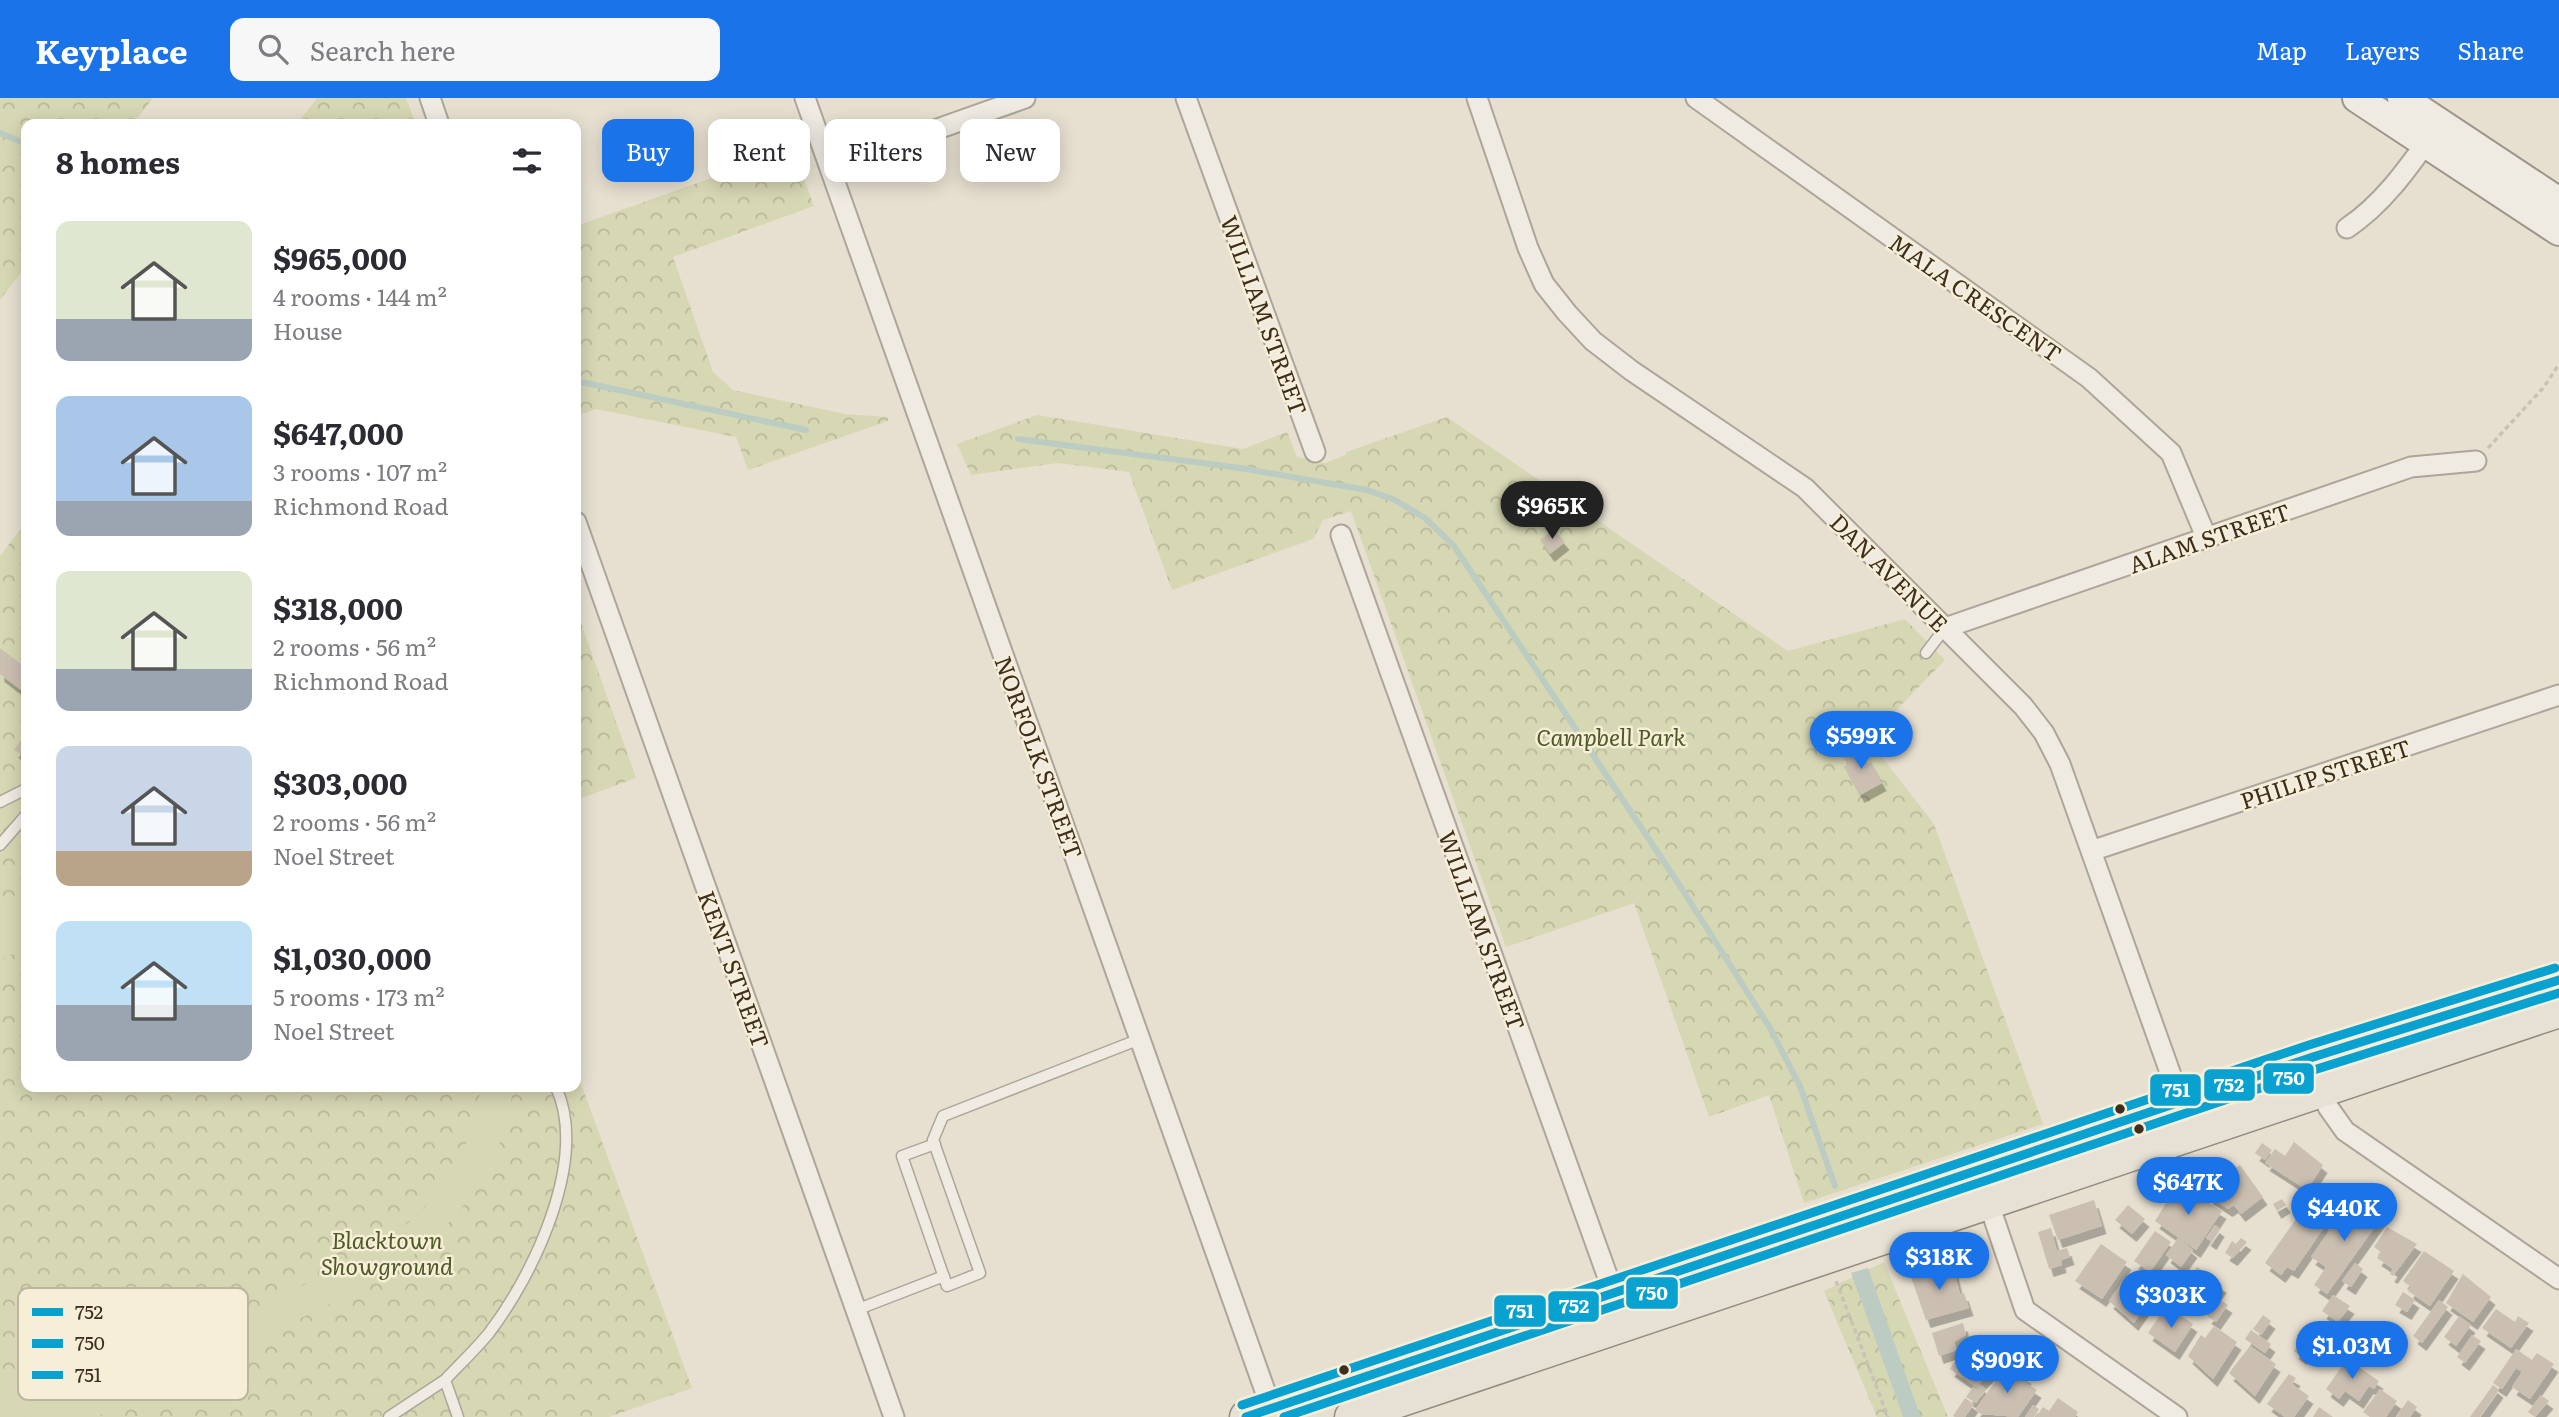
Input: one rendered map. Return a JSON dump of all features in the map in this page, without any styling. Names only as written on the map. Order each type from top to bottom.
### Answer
[{"type":"main road","points":[[2357,98],[2404,105],[2433,133],[2559,231]]},
{"type":"main road","points":[[2433,133],[2559,202]]},
{"type":"main road","points":[[1264,1414],[2313,1057],[2559,980]]},
{"type":"main road","points":[[1351,1417],[2559,1011]]},
{"type":"street","points":[[430,98],[437,119]]},
{"type":"street","name":"NORFOLK STREET","points":[[805,98],[824,150]]},
{"type":"street","points":[[946,126],[1025,98]]},
{"type":"street","name":"WILLIAM STREET","points":[[1186,98],[1315,453]]},
{"type":"street","name":"DAN AVENUE","points":[[1478,98],[1528,248],[1544,284],[1567,313],[1593,341],[1632,371],[1805,488],[2023,706],[2044,733],[2060,764],[2192,1134]]},
{"type":"street","name":"MALA CRESCENT","points":[[1696,98],[2089,377],[2171,453],[2207,538]]},
{"type":"street","points":[[2347,228],[2371,210],[2433,133]]},
{"type":"street","name":"NORFOLK STREET","points":[[835,182],[1140,1040],[1264,1414]]},
{"type":"street","name":"ALAM STREET","points":[[1945,628],[2411,467],[2476,461]]},
{"type":"street","name":"KENT STREET","points":[[581,536],[894,1417]]},
{"type":"street","name":"WILLIAM STREET","points":[[1341,536],[1625,1325]]},
{"type":"street","name":"PHILIP STREET","points":[[2091,851],[2559,695]]},
{"type":"street","points":[[2313,1057],[2336,1122],[2345,1131],[2559,1279]]},
{"type":"street","points":[[1978,1172],[2025,1310],[2177,1417]]},
{"type":"lane","points":[[1926,653],[1945,628]]},
{"type":"lane","points":[[0,802],[21,792]]},
{"type":"lane","points":[[0,845],[21,821]]},
{"type":"lane","points":[[934,1144],[902,1156],[947,1286],[980,1273],[934,1144],[933,1136],[946,1112],[1140,1040]]},
{"type":"lane","points":[[388,1417],[445,1380],[489,1334],[541,1243],[564,1174],[564,1104],[558,1092]]},
{"type":"lane","points":[[856,1310],[944,1276]]},
{"type":"lane","points":[[445,1380],[458,1417]]},
{"type":"path","points":[[2476,461],[2544,387],[2559,364]]},
{"type":"path","points":[[1833,1274],[1888,1417]]},
{"type":"green space","points":[[0,98],[153,98],[137,119],[21,119],[21,273],[0,300]]},
{"type":"green space","points":[[317,98],[406,98],[414,119],[301,119]]},
{"type":"green space","points":[[708,179],[708,182],[805,182],[814,206],[673,257],[713,372],[733,390],[845,414],[888,417],[888,421],[748,470],[736,437],[596,409],[581,414],[581,224]]},
{"type":"green space","name":"Campbell Park","points":[[1037,415],[1243,449],[1287,432],[1297,457],[1325,463],[1346,455],[1346,452],[1447,417],[1788,651],[1905,619],[1945,660],[1868,739],[1934,824],[2043,1124],[1804,1203],[1769,1095],[1709,1117],[1634,903],[1506,947],[1351,511],[1323,520],[1313,539],[1172,590],[1129,472],[1058,463],[971,475],[957,444]]},
{"type":"green space","name":"Blacktown Showground","points":[[21,529],[21,1092],[581,1092],[581,1084],[692,1388],[609,1417],[0,1417],[0,556]]},
{"type":"green space","points":[[581,623],[636,778],[581,798]]},
{"type":"green space","points":[[21,906],[21,950],[0,960],[0,916]]},
{"type":"green space","points":[[480,1092],[512,1092],[499,1145],[486,1171],[471,1196],[432,1240],[385,1277],[248,1344],[248,1312],[367,1254],[411,1221],[429,1203],[457,1163],[475,1115]]},
{"type":"green space","points":[[1884,1262],[1948,1417],[1877,1417],[1824,1291]]},
{"type":"green space","points":[[0,1388],[18,1389],[18,1400],[135,1400],[106,1414],[91,1417],[0,1416]]},
{"type":"shaded area","points":[[1868,1268],[1922,1417],[1903,1417],[1851,1273]]},
{"type":"building","points":[[1554,529],[1565,542],[1550,554],[1540,540]]},
{"type":"building","points":[[0,648],[21,664],[21,690],[0,674]]},
{"type":"building","points":[[21,740],[21,755],[14,750]]},
{"type":"building","points":[[1856,745],[1868,764],[1871,762],[1882,783],[1860,795],[1844,767],[1848,764],[1842,755]]},
{"type":"building","points":[[2294,1142],[2323,1165],[2307,1190],[2265,1163],[2275,1149],[2285,1156]]},
{"type":"building","points":[[2262,1143],[2272,1150],[2265,1160],[2255,1153]]},
{"type":"building","points":[[2240,1165],[2263,1197],[2241,1214],[2234,1205],[2228,1209],[2208,1196],[2226,1182],[2232,1175],[2230,1172]]},
{"type":"building","points":[[2201,1174],[2213,1189],[2204,1196],[2187,1184]]},
{"type":"building","points":[[2178,1184],[2222,1211],[2196,1250],[2155,1221]]},
{"type":"building","points":[[2282,1199],[2286,1205],[2277,1211],[2273,1204]]},
{"type":"building","points":[[2094,1200],[2102,1226],[2058,1240],[2049,1215]]},
{"type":"building","points":[[2348,1204],[2362,1214],[2369,1204],[2384,1214],[2327,1294],[2314,1285],[2326,1267],[2311,1257]]},
{"type":"building","points":[[2128,1205],[2145,1219],[2132,1234],[2115,1220]]},
{"type":"building","points":[[2309,1210],[2314,1214],[2317,1210],[2325,1216],[2322,1220],[2327,1223],[2294,1271],[2287,1267],[2281,1275],[2265,1263],[2296,1219],[2300,1222]]},
{"type":"building","points":[[2215,1225],[2220,1229],[2212,1242],[2206,1238]]},
{"type":"building","points":[[2387,1227],[2417,1244],[2393,1276],[2390,1274],[2393,1269],[2377,1258],[2381,1252],[2374,1247]]},
{"type":"building","points":[[2051,1228],[2057,1251],[2067,1248],[2070,1257],[2061,1260],[2062,1265],[2049,1269],[2038,1232]]},
{"type":"building","points":[[2155,1231],[2171,1242],[2150,1272],[2134,1261]]},
{"type":"building","points":[[2178,1238],[2193,1250],[2181,1267],[2166,1255]]},
{"type":"building","points":[[2241,1238],[2247,1242],[2233,1258],[2225,1253],[2232,1241],[2236,1244]]},
{"type":"building","points":[[2101,1244],[2127,1262],[2102,1299],[2075,1281]]},
{"type":"building","points":[[2424,1251],[2454,1271],[2430,1306],[2408,1291],[2411,1287],[2403,1281]]},
{"type":"building","points":[[1952,1262],[1960,1294],[1964,1293],[1969,1308],[1926,1320],[1911,1277]]},
{"type":"building","points":[[2355,1263],[2363,1269],[2351,1287],[2342,1281]]},
{"type":"building","points":[[2197,1267],[2222,1285],[2211,1301],[2186,1283]]},
{"type":"building","points":[[2166,1272],[2175,1278],[2160,1299],[2151,1293]]},
{"type":"building","points":[[2463,1274],[2491,1297],[2473,1322],[2446,1303]]},
{"type":"building","points":[[2125,1278],[2152,1297],[2134,1323],[2109,1301]]},
{"type":"building","points":[[2175,1282],[2183,1288],[2171,1305],[2163,1299]]},
{"type":"building","points":[[2403,1292],[2415,1300],[2407,1312],[2395,1305]]},
{"type":"building","points":[[2333,1295],[2350,1306],[2338,1322],[2322,1311]]},
{"type":"building","points":[[2219,1299],[2228,1305],[2216,1322],[2207,1316]]},
{"type":"building","points":[[2439,1300],[2448,1307],[2422,1343],[2413,1336]]},
{"type":"building","points":[[2496,1309],[2515,1322],[2518,1316],[2529,1323],[2511,1348],[2482,1328]]},
{"type":"building","points":[[2162,1312],[2172,1319],[2177,1313],[2193,1324],[2175,1352],[2148,1333]]},
{"type":"building","points":[[2263,1315],[2271,1321],[2261,1335],[2253,1329]]},
{"type":"building","points":[[2459,1316],[2471,1325],[2456,1346],[2444,1337]]},
{"type":"building","points":[[1963,1323],[1966,1335],[1954,1342],[1957,1350],[1939,1356],[1932,1333]]},
{"type":"building","points":[[2214,1326],[2237,1342],[2213,1379],[2188,1356],[2201,1335],[2205,1338]]},
{"type":"building","points":[[2251,1330],[2271,1344],[2265,1353],[2245,1339]]},
{"type":"building","points":[[2306,1334],[2314,1340],[2302,1357],[2294,1351]]},
{"type":"building","points":[[2472,1335],[2481,1341],[2465,1363],[2457,1357]]},
{"type":"building","points":[[1971,1336],[1983,1345],[1978,1352],[1993,1362],[1987,1371],[1990,1373],[1976,1387],[1950,1369]]},
{"type":"building","points":[[2250,1346],[2276,1364],[2255,1396],[2229,1373]]},
{"type":"building","points":[[2516,1349],[2532,1360],[2537,1353],[2554,1364],[2530,1399],[2512,1387],[2522,1372],[2516,1368],[2502,1389],[2493,1383]]},
{"type":"building","points":[[2347,1359],[2379,1381],[2374,1389],[2369,1386],[2359,1401],[2345,1391],[2339,1399],[2326,1389]]},
{"type":"building","points":[[2007,1365],[2027,1376],[2024,1381],[2037,1390],[2018,1417],[1981,1414],[1975,1410]]},
{"type":"building","points":[[2289,1374],[2296,1378],[2292,1384],[2309,1396],[2294,1417],[2285,1417],[2267,1404]]},
{"type":"building","points":[[1980,1384],[1986,1389],[1976,1403],[1966,1397],[1973,1387],[1976,1389]]},
{"type":"building","points":[[2493,1385],[2499,1390],[2480,1417],[2470,1417]]},
{"type":"building","points":[[2380,1389],[2397,1401],[2386,1417],[2370,1417],[2363,1412]]},
{"type":"building","points":[[2541,1395],[2549,1401],[2535,1417],[2528,1412]]},
{"type":"building","points":[[1965,1398],[1974,1404],[1965,1417],[1953,1416]]},
{"type":"building","points":[[2058,1398],[2078,1412],[2075,1417],[2036,1417],[2043,1407],[2049,1411]]},
{"type":"building","points":[[2408,1400],[2417,1407],[2410,1417],[2396,1417]]},
{"type":"building","points":[[2033,1405],[2039,1409],[2034,1417],[2025,1417]]},
{"type":"building","points":[[2319,1407],[2333,1417],[2313,1417]]},
{"type":"waterway","points":[[0,133],[21,142]]},
{"type":"waterway","points":[[581,382],[806,430]]},
{"type":"waterway","points":[[1018,439],[1240,468],[1367,490],[1395,500],[1425,518],[1454,546],[1682,889],[1770,1028],[1800,1086],[1835,1186]]},
{"type":"transit line","name":"751","points":[[1242,1405],[2309,1045],[2555,968]]},
{"type":"transit line","name":"752","points":[[1246,1417],[2313,1057],[2559,980]]},
{"type":"transit line","name":"750","points":[[1284,1417],[2317,1069],[2559,993]]}]
